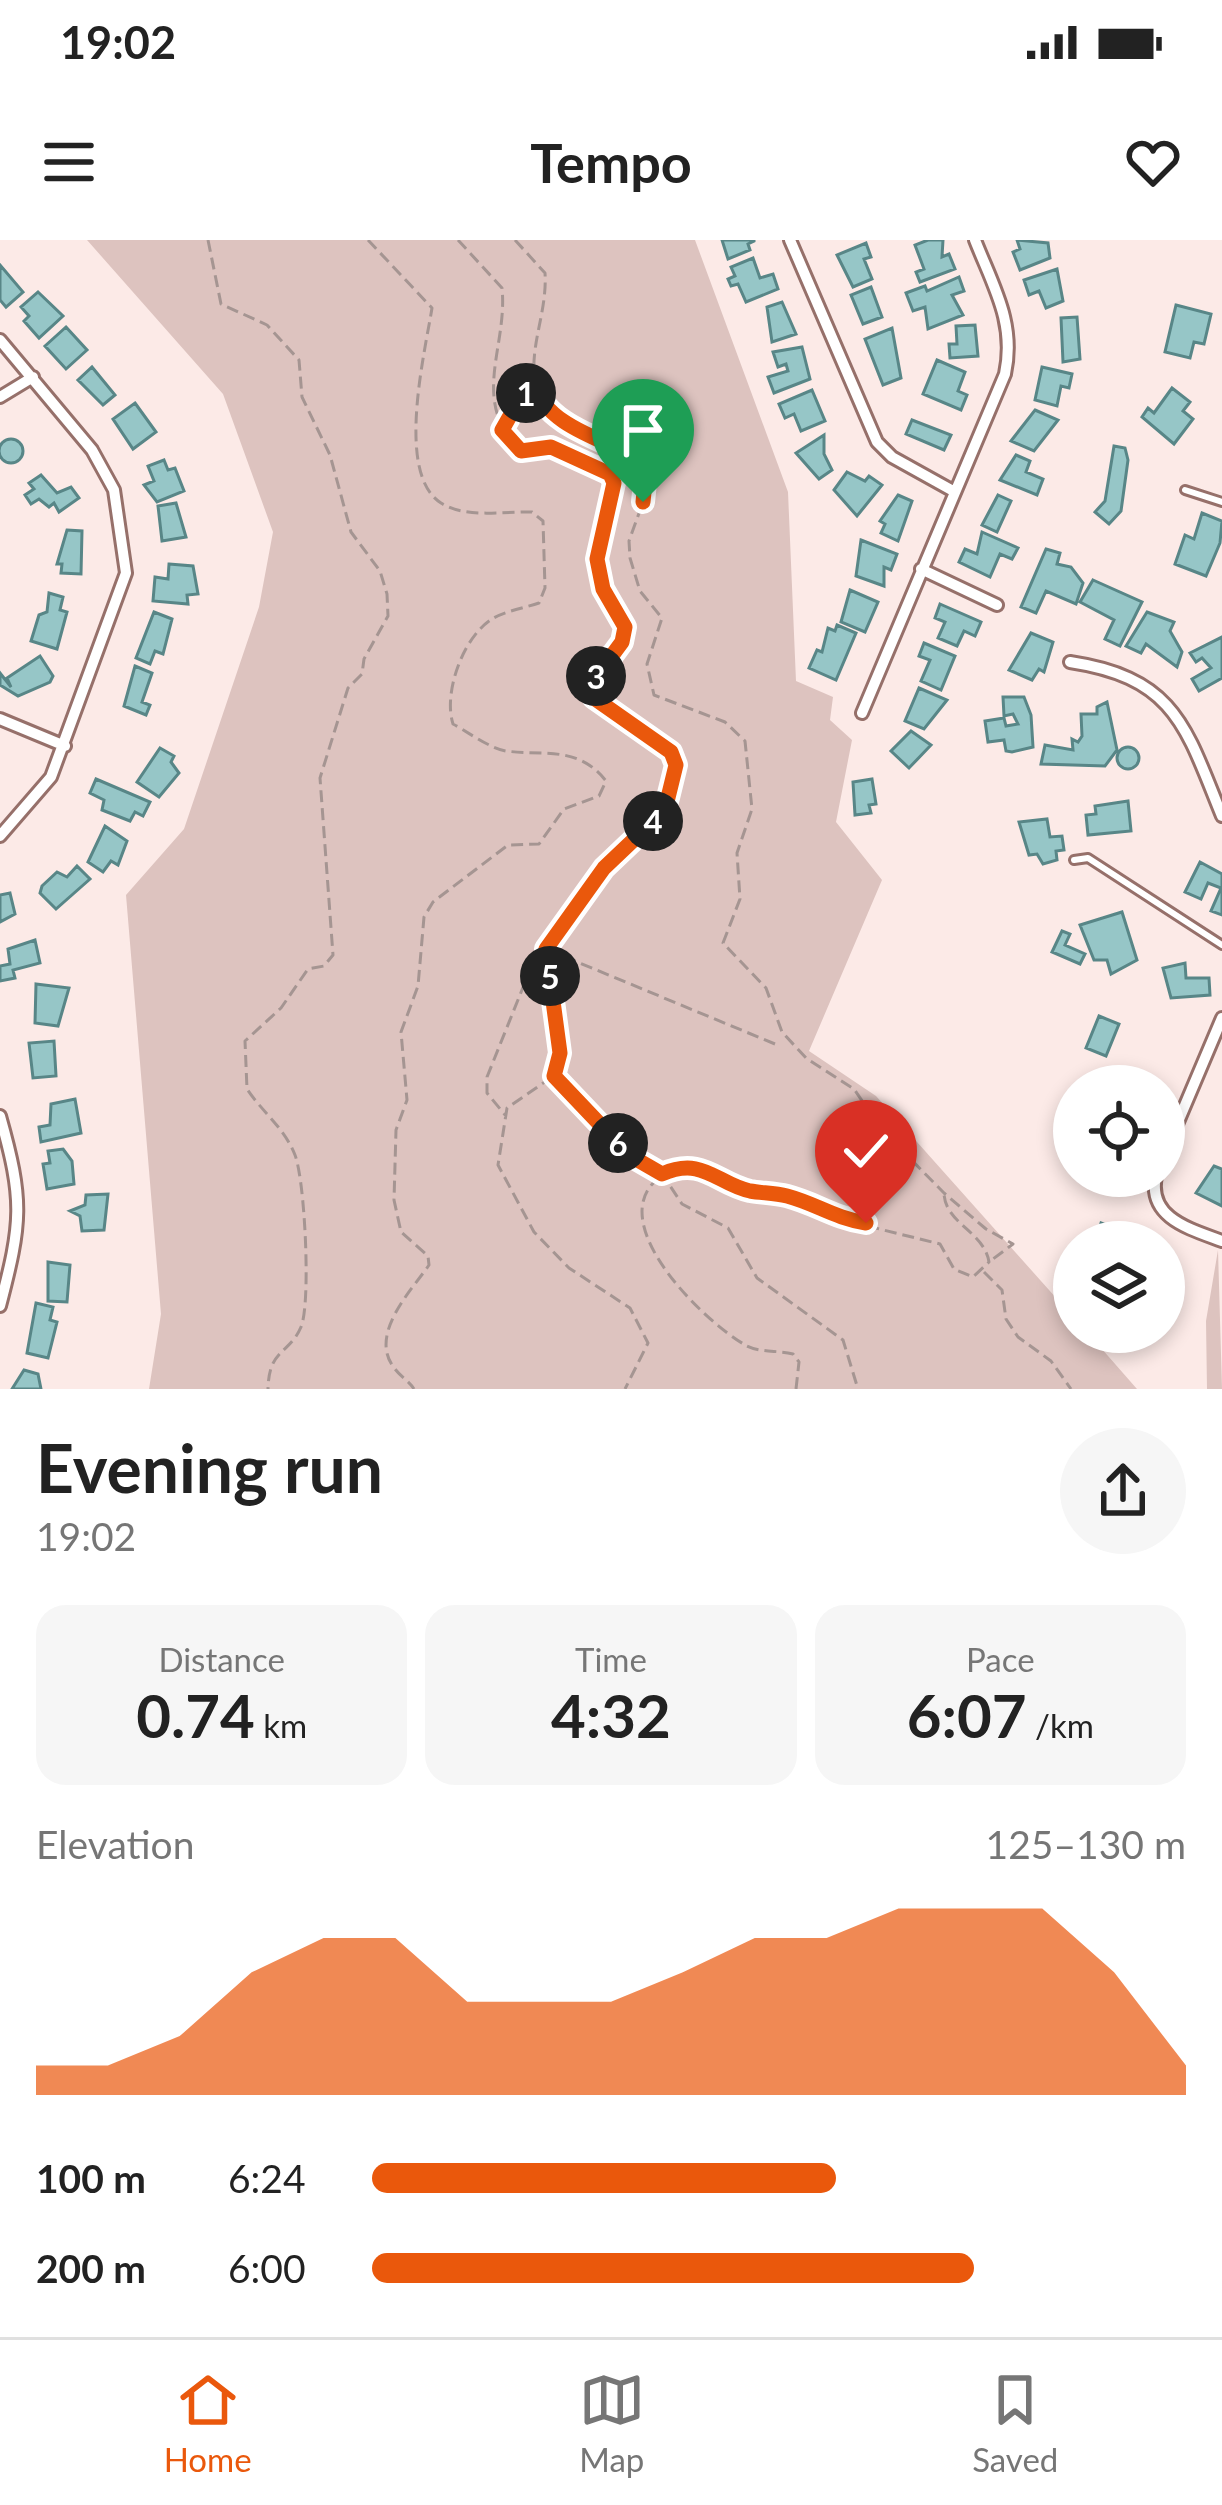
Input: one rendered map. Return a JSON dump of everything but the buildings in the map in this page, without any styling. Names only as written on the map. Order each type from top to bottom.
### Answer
[{"type":"street","points":[[790,240],[877,442],[892,458],[955,492]]},
{"type":"street","points":[[862,713],[1000,394],[1010,350],[1006,310],[975,240]]},
{"type":"street","points":[[0,340],[92,450],[114,490],[125,538],[126,574],[65,746],[32,806],[0,836]]},
{"type":"street","points":[[0,397],[33,377]]},
{"type":"street","points":[[921,569],[997,605]]},
{"type":"street","points":[[1070,662],[1126,674],[1166,702],[1202,757],[1222,816]]},
{"type":"street","points":[[0,719],[65,746]]},
{"type":"street","points":[[1185,1105],[1222,1018]]},
{"type":"street","points":[[0,1117],[21,1198],[21,1225],[0,1306]]},
{"type":"street","points":[[1157,1197],[1167,1216],[1222,1240]]},
{"type":"lane","points":[[1185,490],[1222,502]]},
{"type":"lane","points":[[1074,860],[1088,857],[1222,945]]},
{"type":"path","points":[[208,240],[221,304],[267,325],[298,360],[302,397],[330,455],[351,532],[380,571],[388,616],[362,674],[348,688],[320,778],[333,956],[324,966],[308,969],[281,1008],[245,1041],[247,1089],[268,1108],[300,1172],[307,1251],[301,1327],[269,1364],[268,1389]]},
{"type":"path","points":[[368,240],[432,308],[411,423],[428,491],[443,506],[482,514],[532,512],[543,521],[545,588],[539,603],[489,620],[468,647],[448,708],[452,724],[504,751],[539,748],[565,756],[596,769],[606,782],[599,796],[564,809],[539,844],[508,845],[434,902],[424,917],[418,986],[401,1032],[406,1100],[396,1130],[394,1200],[401,1232],[428,1256],[429,1265],[397,1303],[389,1352],[392,1366],[414,1389]]},
{"type":"path","points":[[458,240],[502,288],[493,397],[502,430],[521,451],[551,447],[610,474],[614,483],[597,559],[603,589],[625,627],[622,642],[591,684],[594,698],[671,752],[676,765],[665,810],[604,868],[532,965],[487,1077],[488,1093],[506,1116]]},
{"type":"path","points":[[515,240],[545,273],[545,307],[532,355],[543,407],[647,463],[643,502],[629,542],[640,591],[662,618],[647,664],[654,694],[725,722],[746,741],[752,809],[736,853],[740,899],[723,944],[766,988],[782,1032],[806,1058],[854,1089],[882,1130],[944,1193],[986,1229],[1013,1244],[982,1271],[962,1274],[940,1244],[831,1217],[786,1196],[746,1191],[726,1177],[694,1168],[662,1174],[641,1196],[644,1222],[672,1285],[751,1348],[793,1354],[799,1362],[796,1389]]},
{"type":"path","points":[[502,430],[519,400],[535,385]]},
{"type":"path","points":[[546,949],[775,1045]]},
{"type":"path","points":[[546,949],[560,1053],[554,1076],[520,1096],[506,1116],[499,1165],[534,1232],[569,1268],[629,1308],[648,1343],[625,1389]]},
{"type":"path","points":[[554,1076],[629,1155],[662,1174],[682,1204],[728,1228],[757,1278],[843,1340],[858,1389]]},
{"type":"path","points":[[944,1193],[946,1208],[986,1249],[989,1262]]},
{"type":"path","points":[[982,1271],[1002,1290],[1006,1319],[1018,1337],[1051,1361],[1071,1389]]},
{"type":"shaded area","points":[[87,240],[695,240],[788,492],[796,681],[833,697],[830,720],[852,740],[836,822],[882,880],[809,1051],[876,1096],[1053,1294],[1053,1353],[1105,1353],[1137,1389],[149,1389],[161,1314],[126,895],[184,829],[259,607],[273,532],[223,394]]},
{"type":"shaded area","points":[[1218,1250],[1222,1389],[1207,1389],[1206,1321]]},
{"type":"route","points":[[643,502],[647,463],[587,434],[572,421],[556,418],[543,407],[535,385],[519,400],[502,430],[521,451],[551,447],[610,474],[614,483],[597,559],[603,589],[625,627],[622,642],[591,684],[594,698],[671,752],[676,765],[665,810],[604,868],[546,949],[560,1053],[554,1076],[629,1155],[662,1174],[694,1168],[726,1177],[746,1191],[786,1196],[831,1217],[866,1223]]}]
